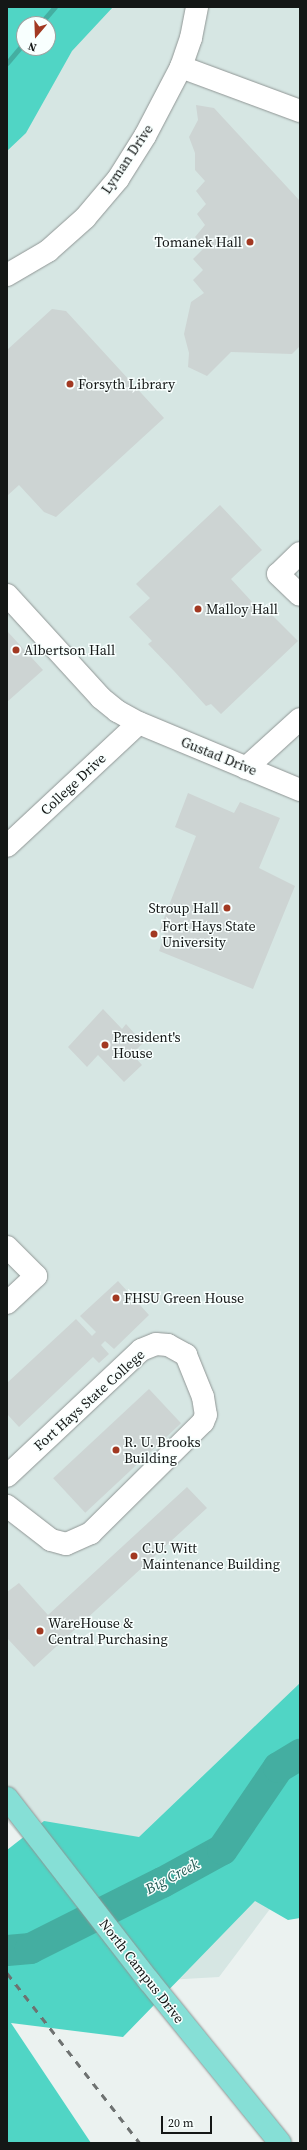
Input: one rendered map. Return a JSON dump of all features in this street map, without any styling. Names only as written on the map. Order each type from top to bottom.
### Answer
[{"type":"main road","name":"North Campus Drive","points":[[7,1798],[149,1981],[280,2143]]},
{"type":"street","name":"Lyman Drive","points":[[7,275],[48,250],[85,218],[118,179],[145,136],[181,67],[191,38],[197,7]]},
{"type":"street","points":[[181,67],[300,111]]},
{"type":"street","points":[[300,553],[278,574],[300,595]]},
{"type":"street","name":"Gustad Drive","points":[[7,595],[101,698],[117,711],[139,723],[300,790]]},
{"type":"street","points":[[246,768],[300,719]]},
{"type":"street","name":"College Drive","points":[[7,846],[139,723]]},
{"type":"street","points":[[7,1247],[36,1276],[7,1303]]},
{"type":"street","name":"Fort Hays State College","points":[[7,1476],[141,1350],[156,1344],[168,1345],[186,1355],[203,1397],[206,1415],[203,1422],[91,1533],[66,1544],[51,1540],[7,1506]]},
{"type":"shaded area","name":"Fort Hays State University","points":[[7,7],[300,7],[300,1869],[219,1977],[149,1981],[7,1821]]},
{"type":"green space","points":[[7,7],[113,7],[72,51],[26,133],[7,151]]},
{"type":"green space","points":[[300,1683],[300,1918],[288,1920],[255,1901],[123,2037],[11,2023],[91,2143],[7,2143],[7,1850],[44,1821],[139,1837]]},
{"type":"building","name":"Tomanek Hall","points":[[196,105],[214,108],[300,201],[300,346],[292,354],[231,352],[207,376],[188,367],[189,353],[184,334],[191,302],[204,293],[193,280],[203,270],[193,259],[205,247],[195,237],[205,225],[197,214],[206,204],[196,191],[205,181],[195,170],[195,153],[189,137],[198,120]]},
{"type":"building","name":"Forsyth Library","points":[[52,309],[66,311],[164,418],[56,517],[44,512],[19,485],[7,496],[7,350]]},
{"type":"building","name":"Malloy Hall","points":[[220,505],[262,550],[231,579],[266,617],[272,615],[298,641],[221,714],[211,704],[206,706],[148,644],[152,641],[129,617],[150,598],[136,584]]},
{"type":"building","name":"Albertson Hall","points":[[7,631],[43,670],[7,702]]},
{"type":"building","name":"Stroup Hall","points":[[188,793],[234,813],[240,802],[280,818],[259,868],[295,886],[253,989],[159,951],[165,934],[159,931],[196,836],[175,827]]},
{"type":"building","name":"President's House","points":[[103,1009],[122,1029],[126,1024],[143,1043],[132,1054],[142,1065],[124,1082],[98,1055],[87,1067],[68,1047]]},
{"type":"building","points":[[118,1281],[149,1315],[114,1349],[105,1341],[101,1345],[109,1354],[99,1363],[93,1357],[19,1427],[7,1414],[7,1383],[76,1319],[92,1336],[96,1332],[80,1316]]},
{"type":"building","name":"R. U. Brooks Building","points":[[149,1389],[181,1423],[85,1513],[53,1478]]},
{"type":"building","points":[[187,1487],[207,1508],[34,1667],[7,1638],[7,1592],[19,1583],[48,1615]]},
{"type":"waterway","points":[[47,16],[55,7]]},
{"type":"waterway","points":[[7,63],[16,52]]},
{"type":"waterway","name":"Big Creek","points":[[7,1950],[30,1948],[162,1882],[222,1849],[278,1767],[300,1754]]},
{"type":"railway","points":[[7,1973],[140,2143]]},
{"type":"place","name":"Tomanek Hall","points":[[250,242]]},
{"type":"place","name":"Forsyth Library","points":[[70,384]]},
{"type":"place","name":"Malloy Hall","points":[[198,609]]},
{"type":"place","name":"Albertson Hall","points":[[16,650]]},
{"type":"place","name":"Stroup Hall","points":[[227,908]]},
{"type":"place","name":"Fort Hays State University","points":[[154,934]]},
{"type":"place","name":"President's House","points":[[105,1045]]},
{"type":"place","name":"FHSU Green House","points":[[116,1298]]},
{"type":"place","name":"R. U. Brooks Building","points":[[116,1450]]},
{"type":"place","name":"C.U. Witt Maintenance Building","points":[[134,1556]]},
{"type":"place","name":"WareHouse & Central Purchasing","points":[[40,1631]]}]
